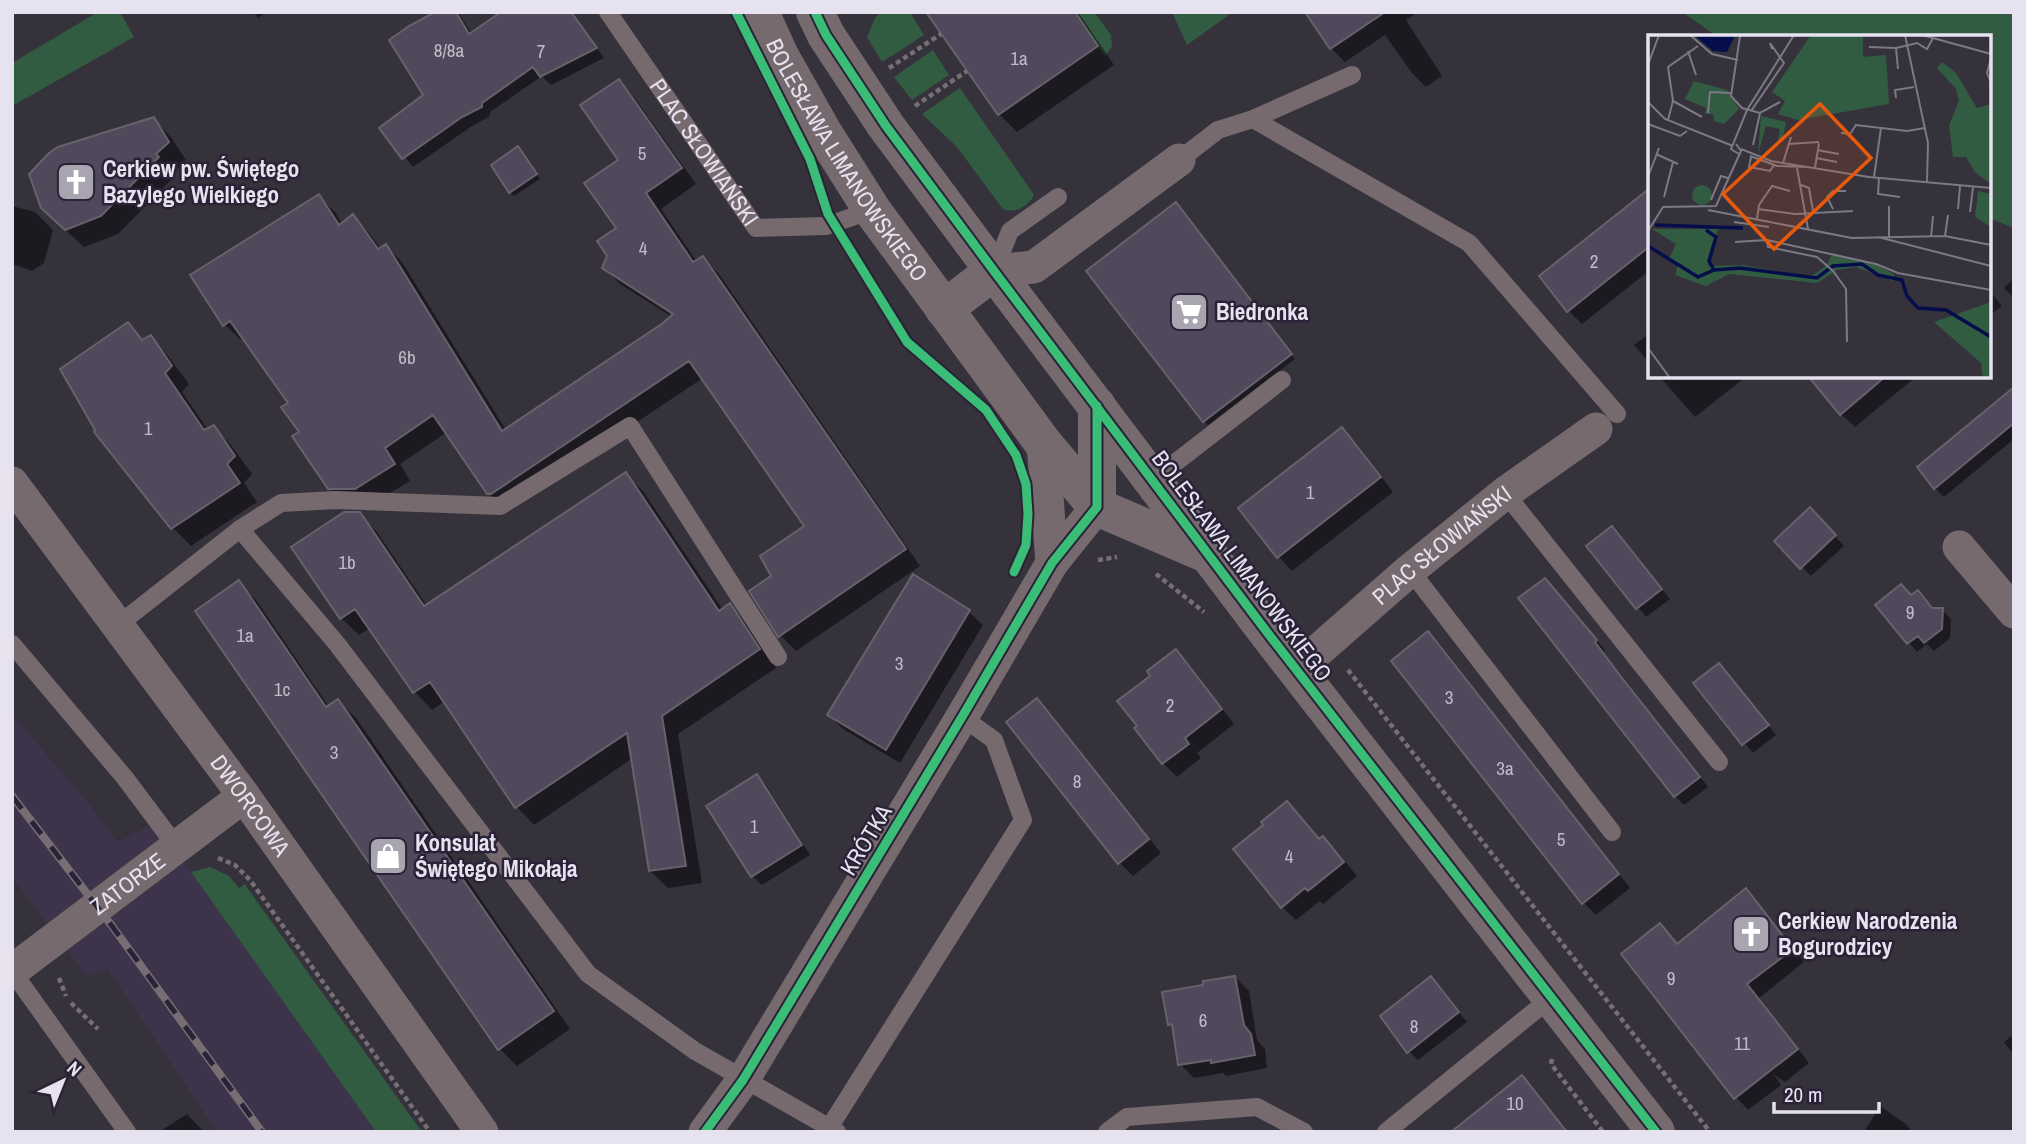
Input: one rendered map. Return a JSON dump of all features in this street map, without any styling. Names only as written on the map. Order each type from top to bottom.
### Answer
[{"type":"street","name":"BOLESŁAWA LIMANOWSKIEGO","points":[[760,12],[780,56],[824,134],[872,210],[1043,443],[1097,507],[1209,555]]},
{"type":"street","name":"BOLESŁAWA LIMANOWSKIEGO","points":[[815,12],[826,35],[886,126],[994,271],[1545,1003],[1656,1132]]},
{"type":"street","points":[[944,309],[994,271],[1034,267],[1178,160]]},
{"type":"street","points":[[1097,406],[1097,507]]},
{"type":"street","name":"PLAC SŁOWIAŃSKI","points":[[1296,670],[1409,570],[1505,493],[1606,422]]},
{"type":"street","points":[[1043,443],[1052,563]]},
{"type":"street","name":"DWORCOWA","points":[[12,483],[244,796],[482,1132]]},
{"type":"street","name":"KRÓTKA","points":[[705,1132],[743,1080],[1052,563],[1097,507]]},
{"type":"street","points":[[1959,547],[2014,612]]},
{"type":"street","name":"ZATORZE","points":[[12,971],[244,796]]},
{"type":"lane","name":"PLAC SŁOWIAŃSKI","points":[[608,12],[757,228],[826,226],[872,210]]},
{"type":"lane","points":[[1178,160],[1218,130],[1253,119],[1352,75]]},
{"type":"lane","points":[[1253,119],[1469,243],[1606,422]]},
{"type":"lane","points":[[994,271],[1010,231],[1058,197]]},
{"type":"lane","points":[[1153,481],[1282,380]]},
{"type":"lane","points":[[118,625],[240,529],[281,503],[337,500],[500,506],[630,426],[778,657]]},
{"type":"lane","points":[[1505,493],[1719,762]]},
{"type":"lane","points":[[240,529],[337,644],[588,974],[695,1051],[833,1130],[1023,820],[994,740],[962,717]]},
{"type":"lane","points":[[1409,570],[1612,832]]},
{"type":"lane","points":[[12,644],[125,778],[176,846]]},
{"type":"lane","points":[[12,971],[127,1132]]},
{"type":"lane","points":[[1387,1132],[1545,1003]]},
{"type":"lane","points":[[1107,1132],[1127,1117],[1257,1107],[1304,1132]]},
{"type":"path","points":[[905,58],[941,34]]},
{"type":"path","points":[[909,110],[967,71]]},
{"type":"path","points":[[1093,562],[1125,557]]},
{"type":"path","points":[[1150,569],[1211,618]]},
{"type":"path","points":[[1326,643],[1710,1132]]},
{"type":"path","points":[[211,857],[227,860],[250,880],[430,1132]]},
{"type":"path","points":[[60,972],[59,979],[64,993],[76,1010],[98,1029]]},
{"type":"path","points":[[1545,1003],[1556,1034],[1551,1064],[1603,1132]]},
{"type":"shaded area","points":[[12,715],[86,800],[117,842],[149,826],[191,872],[376,1132],[217,1132],[108,969],[86,975],[12,877]]},
{"type":"green space","points":[[98,12],[120,12],[134,37],[12,106],[12,63]]},
{"type":"green space","points":[[881,12],[910,12],[924,35],[882,62],[867,37],[875,18]]},
{"type":"green space","points":[[1075,12],[1094,12],[1111,35],[1112,47],[1105,56]]},
{"type":"green space","points":[[1172,12],[1233,12],[1187,45]]},
{"type":"green space","points":[[1682,12],[2014,12],[2014,228],[1991,219],[1991,35],[1715,35]]},
{"type":"green space","points":[[933,50],[949,75],[912,100],[894,77]]},
{"type":"green space","points":[[960,88],[1034,195],[1020,209],[1011,211],[1002,208],[957,147],[922,114]]},
{"type":"green space","points":[[210,867],[229,876],[239,888],[245,884],[422,1132],[376,1132],[191,872]]},
{"type":"building","points":[[435,12],[456,12],[469,34],[501,12],[571,12],[597,48],[540,77],[533,67],[482,103],[482,107],[462,117],[402,159],[379,128],[423,95],[389,40]]},
{"type":"building","points":[[926,12],[1075,12],[1098,46],[998,115]]},
{"type":"building","points":[[1305,12],[1385,12],[1330,49]]},
{"type":"building","points":[[619,79],[682,168],[646,193],[693,262],[703,256],[906,549],[778,637],[749,591],[771,576],[760,556],[804,526],[689,361],[491,494],[487,494],[433,415],[385,448],[395,464],[355,489],[328,489],[292,436],[299,432],[281,407],[288,403],[230,321],[223,326],[190,275],[319,194],[339,225],[353,214],[378,249],[386,244],[502,431],[673,314],[602,268],[607,256],[597,241],[616,228],[584,183],[618,160],[580,105]]},
{"type":"building","name":"Cerkiew pw. Świętego Bazylego Wielkiego","points":[[154,117],[169,142],[156,154],[159,157],[101,216],[65,230],[41,208],[29,174],[49,153],[58,147]]},
{"type":"building","points":[[518,146],[537,174],[509,193],[491,165]]},
{"type":"building","points":[[1648,190],[1648,248],[1567,312],[1539,276]]},
{"type":"building","name":"Biedronka","points":[[1176,202],[1292,354],[1203,422],[1086,271]]},
{"type":"building","points":[[128,322],[142,340],[151,335],[172,366],[165,373],[204,430],[214,425],[235,456],[227,464],[240,483],[171,529],[94,432],[60,369]]},
{"type":"building","points":[[1810,378],[1884,378],[1840,415]]},
{"type":"building","points":[[2014,387],[2014,423],[1934,489],[1917,467]]},
{"type":"building","points":[[1342,427],[1381,477],[1277,558],[1238,508]]},
{"type":"building","points":[[626,472],[719,611],[730,603],[760,649],[662,716],[686,866],[649,871],[627,733],[515,808],[430,682],[413,693],[355,609],[340,619],[291,547],[344,512],[360,512],[424,606]]},
{"type":"building","points":[[1810,507],[1836,535],[1800,569],[1774,541]]},
{"type":"building","points":[[1612,526],[1662,589],[1636,609],[1586,546]]},
{"type":"building","points":[[913,574],[970,610],[886,750],[827,715]]},
{"type":"building","points":[[1545,578],[1597,640],[1595,642],[1622,678],[1700,777],[1674,797],[1518,598]]},
{"type":"building","points":[[239,580],[326,707],[338,699],[554,1011],[498,1050],[195,611]]},
{"type":"building","points":[[1901,584],[1911,595],[1918,590],[1932,608],[1943,608],[1942,629],[1924,643],[1918,636],[1907,644],[1875,605]]},
{"type":"building","points":[[1428,631],[1619,874],[1582,904],[1391,661]]},
{"type":"building","points":[[1176,649],[1222,709],[1185,738],[1189,744],[1162,764],[1117,701],[1150,676],[1147,671]]},
{"type":"building","points":[[1719,663],[1769,725],[1742,745],[1693,683]]},
{"type":"building","points":[[1037,698],[1149,839],[1118,864],[1006,722]]},
{"type":"building","points":[[757,774],[802,845],[751,877],[706,806]]},
{"type":"building","points":[[1287,801],[1319,839],[1323,836],[1344,862],[1308,891],[1305,888],[1281,908],[1233,849]]},
{"type":"building","points":[[1746,888],[1793,949],[1747,984],[1798,1049],[1734,1099],[1621,954],[1660,923],[1677,944]]},
{"type":"building","points":[[1235,976],[1244,1025],[1251,1034],[1255,1055],[1211,1063],[1211,1060],[1178,1065],[1172,1024],[1168,1025],[1162,992]]},
{"type":"building","points":[[1431,976],[1459,1012],[1407,1053],[1380,1016]]},
{"type":"building","points":[[1522,1075],[1567,1132],[1451,1132]]},
{"type":"railway","points":[[12,796],[112,926],[262,1132]]},
{"type":"cycle path","points":[[736,12],[810,159],[828,214],[907,342],[986,410],[1016,455],[1026,484],[1028,514],[1026,545],[1014,572]]},
{"type":"cycle path","points":[[815,12],[826,35],[886,126],[994,271],[1270,636],[1656,1132]]},
{"type":"cycle path","points":[[705,1132],[743,1080],[1052,563],[1097,507],[1097,406]]},
{"type":"place","name":"Cerkiew pw. Świętego Bazylego Wielkiego","points":[[76,182]]},
{"type":"place","name":"Biedronka","points":[[1189,312]]},
{"type":"place","name":"Konsulat Świętego Mikołaja","points":[[388,856]]},
{"type":"place","name":"Cerkiew Narodzenia Bogurodzicy","points":[[1751,934]]}]
